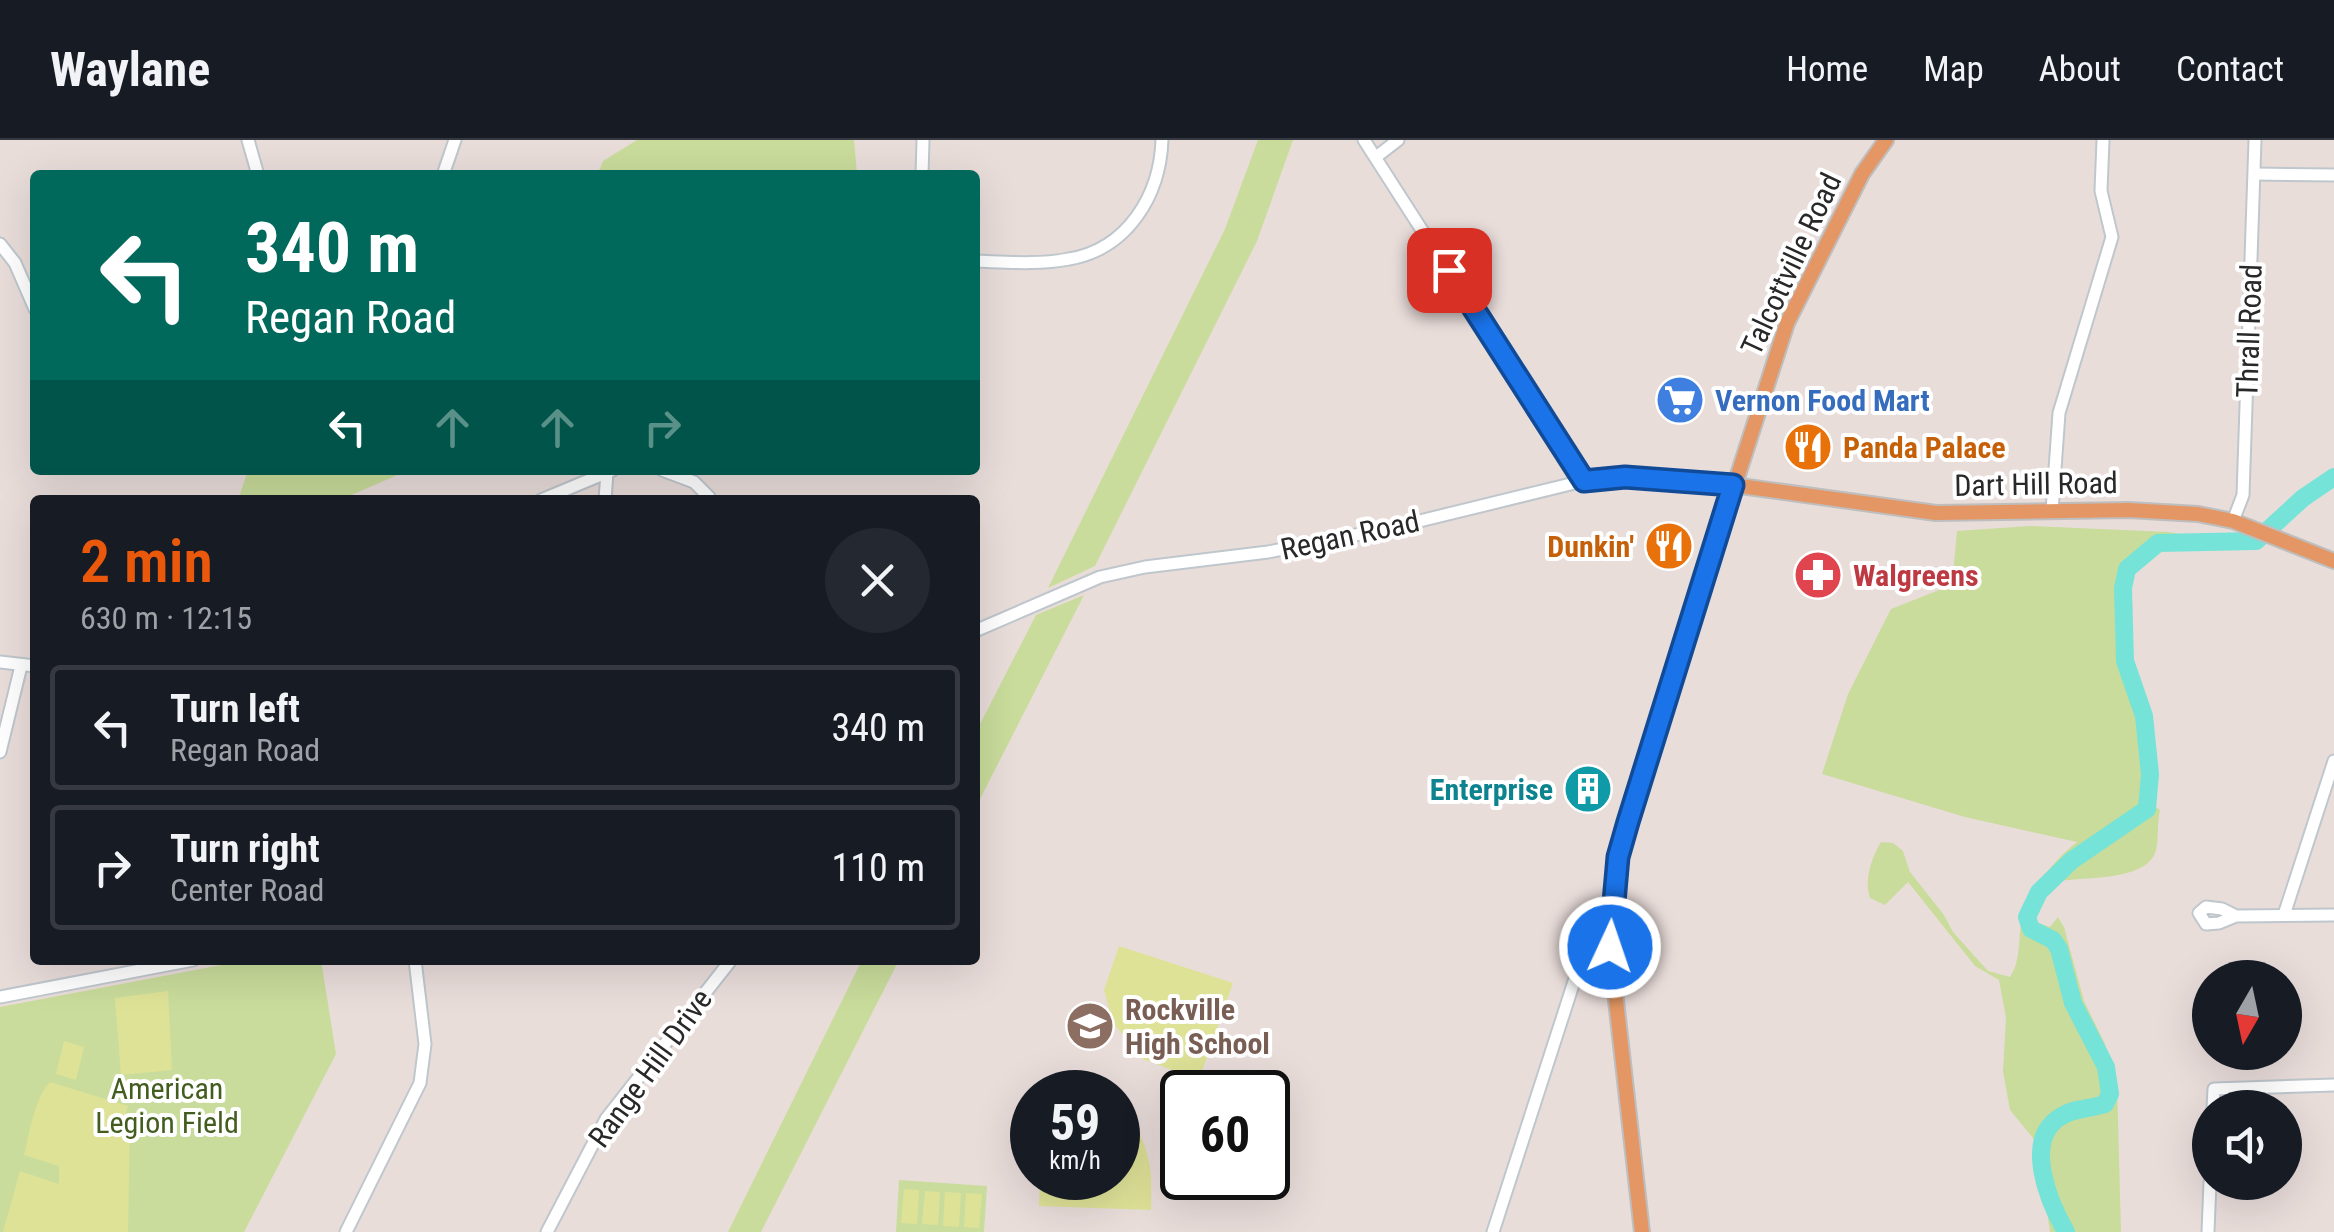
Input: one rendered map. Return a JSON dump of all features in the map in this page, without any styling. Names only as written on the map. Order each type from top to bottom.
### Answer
[{"type":"main road","name":"Talcottville Road","points":[[1642,1232],[1610,947],[1622,842],[1786,323],[1862,174],[1886,140]]},
{"type":"main road","name":"Dart Hill Road","points":[[1733,485],[1936,513],[2128,510],[2198,514],[2233,521],[2334,560]]},
{"type":"street","points":[[248,140],[257,170]]},
{"type":"street","points":[[445,170],[455,140]]},
{"type":"street","points":[[922,170],[923,140]]},
{"type":"street","points":[[980,261],[1073,259],[1115,240],[1144,208],[1156,182],[1162,140]]},
{"type":"street","points":[[1364,140],[1584,481]]},
{"type":"street","points":[[1376,156],[1398,140]]},
{"type":"street","points":[[2052,511],[2058,413],[2112,237],[2102,191],[2102,140]]},
{"type":"street","name":"Thrall Road","points":[[2233,521],[2243,494],[2255,140]]},
{"type":"street","points":[[2255,174],[2334,175]]},
{"type":"street","points":[[0,244],[15,263],[30,298]]},
{"type":"street","points":[[553,495],[600,475]]},
{"type":"street","points":[[675,475],[694,482],[709,495]]},
{"type":"street","name":"Regan Road","points":[[980,628],[1100,577],[1395,528],[1584,481],[1625,477],[1733,485]]},
{"type":"street","points":[[0,662],[30,666]]},
{"type":"street","points":[[0,752],[21,666]]},
{"type":"street","points":[[2284,915],[2334,761]]},
{"type":"street","points":[[2236,916],[2334,915]]},
{"type":"street","points":[[1493,1232],[1581,960],[1593,946],[1610,947]]},
{"type":"street","points":[[0,997],[163,965]]},
{"type":"street","points":[[346,1232],[420,1082],[426,1044],[416,965]]},
{"type":"street","name":"Range Hill Drive","points":[[546,1232],[606,1119],[726,965]]},
{"type":"street","points":[[2214,1090],[2334,1086]]},
{"type":"street","points":[[2208,1232],[2209,1200]]},
{"type":"green space","points":[[637,140],[854,140],[857,170],[599,170],[603,161]]},
{"type":"green space","points":[[1258,140],[1293,140],[1257,241],[1095,566],[1048,588],[1225,229]]},
{"type":"green space","points":[[246,475],[398,475],[352,495],[240,495]]},
{"type":"green space","points":[[2030,526],[2168,532],[2221,540],[2178,541],[2152,548],[2131,565],[2124,578],[2125,660],[2143,710],[2148,802],[2160,810],[2156,850],[2150,861],[2127,873],[2054,882],[2034,911],[2035,922],[2050,927],[2058,917],[2064,927],[2084,1001],[2105,1044],[2117,1083],[2121,1232],[2050,1232],[2037,1143],[2010,1110],[2003,1071],[2006,1018],[1999,980],[1975,966],[1908,882],[1885,905],[1870,898],[1868,891],[1877,849],[1881,842],[1893,843],[1903,851],[1910,872],[1953,932],[1988,971],[2010,977],[2017,961],[2022,916],[2028,900],[2047,872],[2077,842],[1965,817],[1822,774],[1848,694],[1891,609],[1952,585],[1957,531]]},
{"type":"green space","points":[[1084,595],[980,799],[980,724],[1036,615]]},
{"type":"green space","points":[[1119,946],[1233,983],[1203,1070],[1172,1070],[1143,1059],[1113,1023],[1104,990]]},
{"type":"green space","name":"American Legion Field","points":[[222,965],[322,965],[336,1054],[244,1232],[0,1232],[0,1007]]},
{"type":"green space","points":[[860,965],[896,965],[761,1232],[728,1232]]},
{"type":"green space","points":[[168,991],[172,1070],[121,1075],[115,998]]},
{"type":"green space","points":[[64,1041],[84,1047],[76,1080],[56,1074]]},
{"type":"green space","points":[[50,1082],[128,1106],[124,1120],[130,1121],[128,1232],[3,1232],[20,1171],[59,1184],[59,1166],[24,1155],[36,1107]]},
{"type":"green space","points":[[1140,1134],[1151,1178],[1151,1210],[1039,1206],[1039,1200],[1140,1200]]},
{"type":"green space","points":[[899,1180],[987,1186],[984,1232],[896,1232]]},
{"type":"green space","points":[[904,1189],[919,1190],[917,1224],[901,1223]]},
{"type":"green space","points":[[925,1191],[940,1192],[938,1225],[922,1224]]},
{"type":"green space","points":[[945,1192],[961,1193],[959,1227],[943,1226]]},
{"type":"green space","points":[[966,1193],[982,1194],[979,1228],[964,1227]]},
{"type":"waterway","points":[[2066,1232],[2047,1190],[2041,1157],[2043,1141],[2060,1117],[2105,1104],[2110,1094],[2106,1067],[2073,1003],[2059,949],[2053,940],[2031,929],[2027,917],[2039,892],[2071,861],[2147,809],[2150,774],[2144,716],[2125,661],[2123,588],[2127,569],[2158,543],[2256,541],[2303,498],[2334,477]]},
{"type":"place","name":"Vernon Food Mart","points":[[1680,400]]},
{"type":"place","name":"Panda Palace","points":[[1808,447]]},
{"type":"place","name":"Dunkin'","points":[[1669,546]]},
{"type":"place","name":"Walgreens","points":[[1818,575]]},
{"type":"place","name":"Enterprise","points":[[1588,789]]},
{"type":"place","name":"Rockville High School","points":[[1090,1026]]},
{"type":"route","points":[[1449,270],[1584,481],[1625,477],[1733,485],[1618,857],[1610,947]]}]
